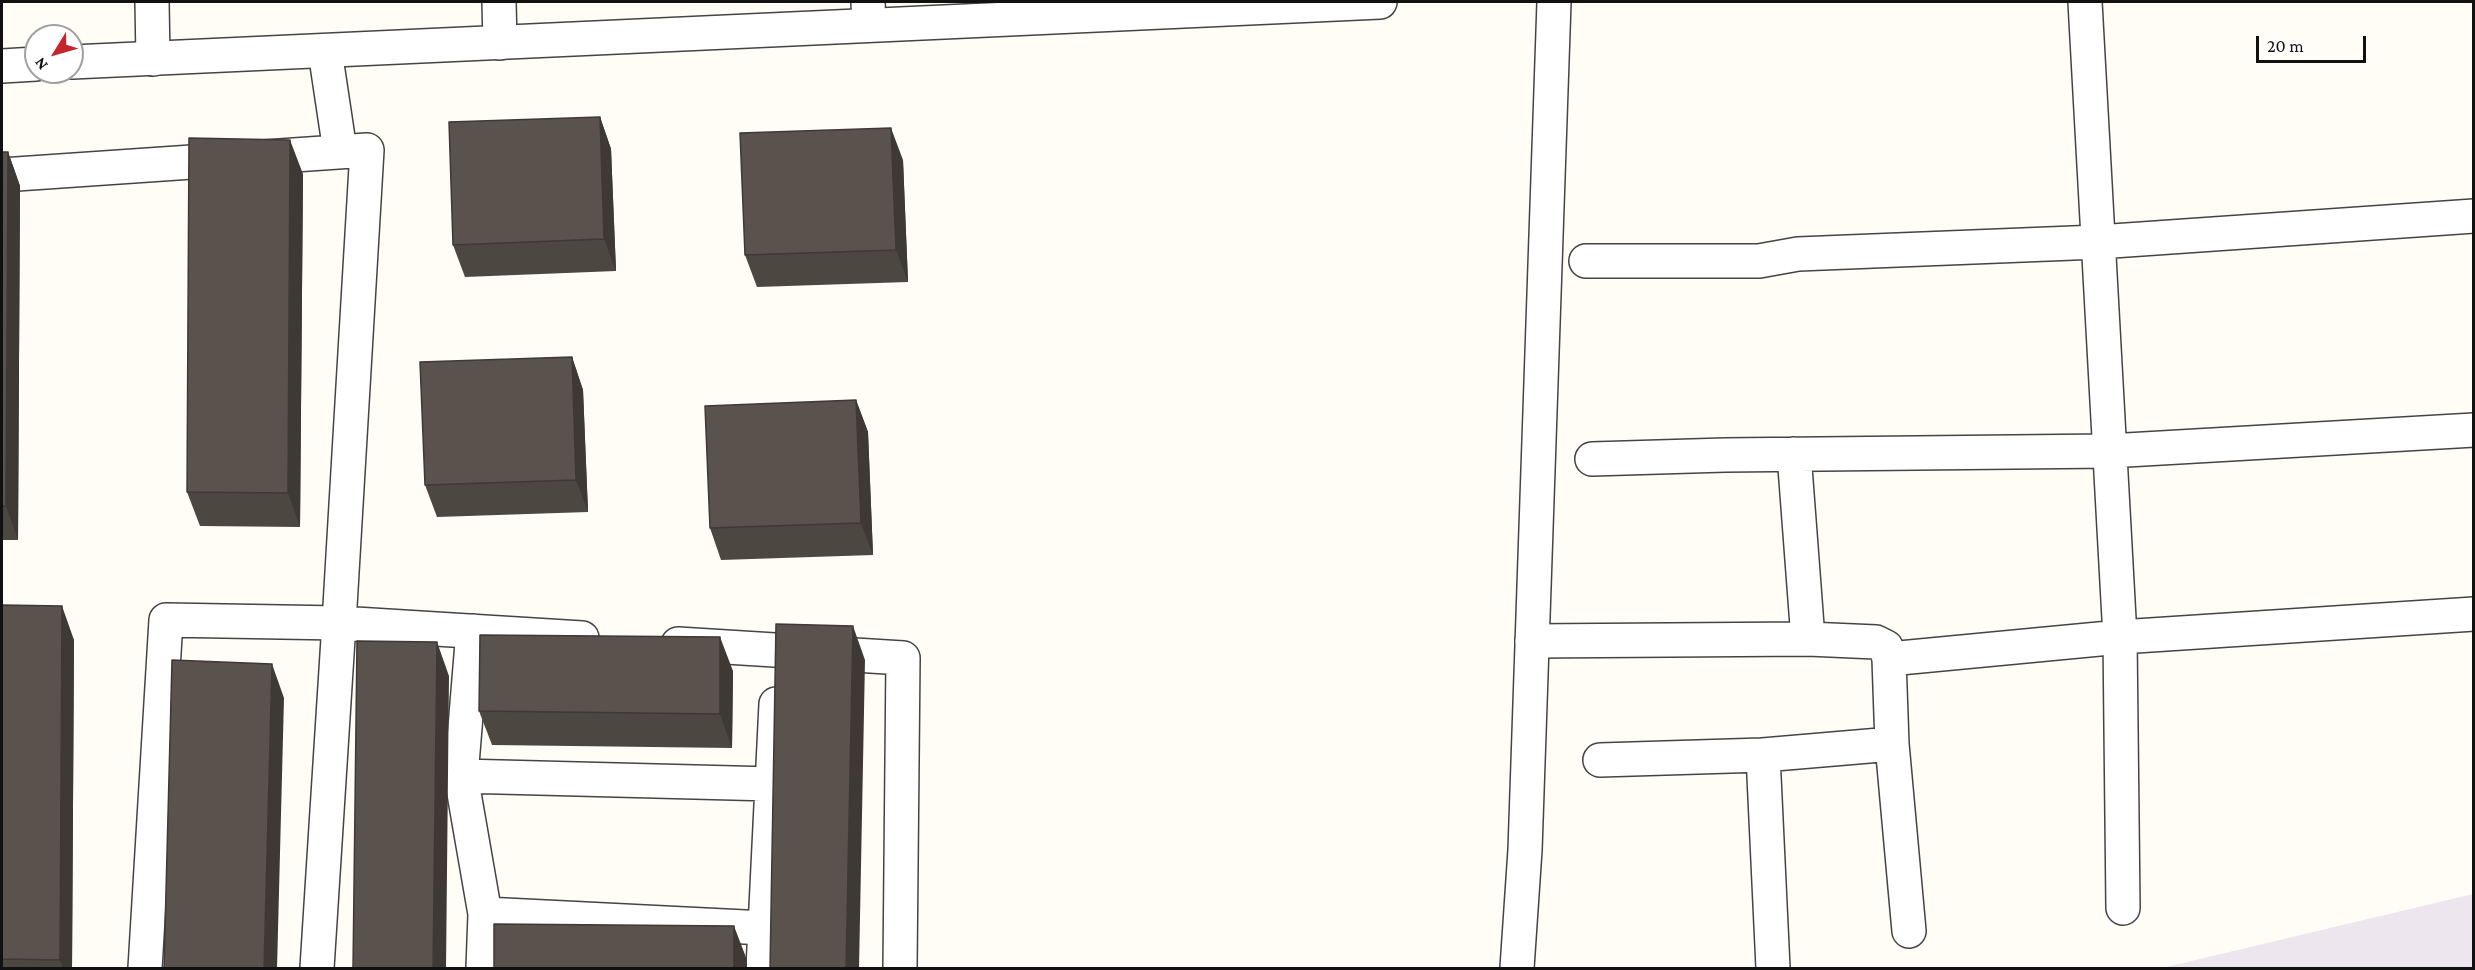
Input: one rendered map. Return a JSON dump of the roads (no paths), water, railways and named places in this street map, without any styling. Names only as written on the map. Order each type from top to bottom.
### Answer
[{"type":"street","points":[[152,2],[153,59]]},
{"type":"street","points":[[499,2],[500,43]]},
{"type":"street","points":[[84,62],[500,43],[869,13],[1380,2]]},
{"type":"street","points":[[1517,969],[1525,850],[1554,2]]},
{"type":"street","points":[[2085,2],[2120,637],[2123,908]]},
{"type":"street","points":[[325,51],[340,151]]},
{"type":"street","points":[[2,66],[24,65]]},
{"type":"street","points":[[2,175],[367,150],[317,969]]},
{"type":"street","points":[[1586,261],[1759,261],[1798,254],[2098,243],[2474,216]]},
{"type":"street","points":[[1592,459],[1794,454],[2109,451],[2474,430]]},
{"type":"street","points":[[1794,454],[1808,639]]},
{"type":"street","points":[[1889,659],[2120,637],[2474,614]]},
{"type":"street","points":[[145,969],[166,620],[339,623],[614,640]]},
{"type":"street","points":[[473,631],[461,776],[485,914],[483,969]]},
{"type":"street","points":[[1532,640],[1808,639],[1876,642],[1886,647],[1889,659],[1893,744],[1909,931]]},
{"type":"street","points":[[649,642],[903,658],[900,969]]},
{"type":"street","points":[[763,969],[778,650]]},
{"type":"street","points":[[1600,760],[1763,755],[1893,744]]},
{"type":"street","points":[[1763,755],[1773,969]]},
{"type":"street","points":[[461,776],[772,784]]},
{"type":"street","points":[[485,914],[765,928]]}]
